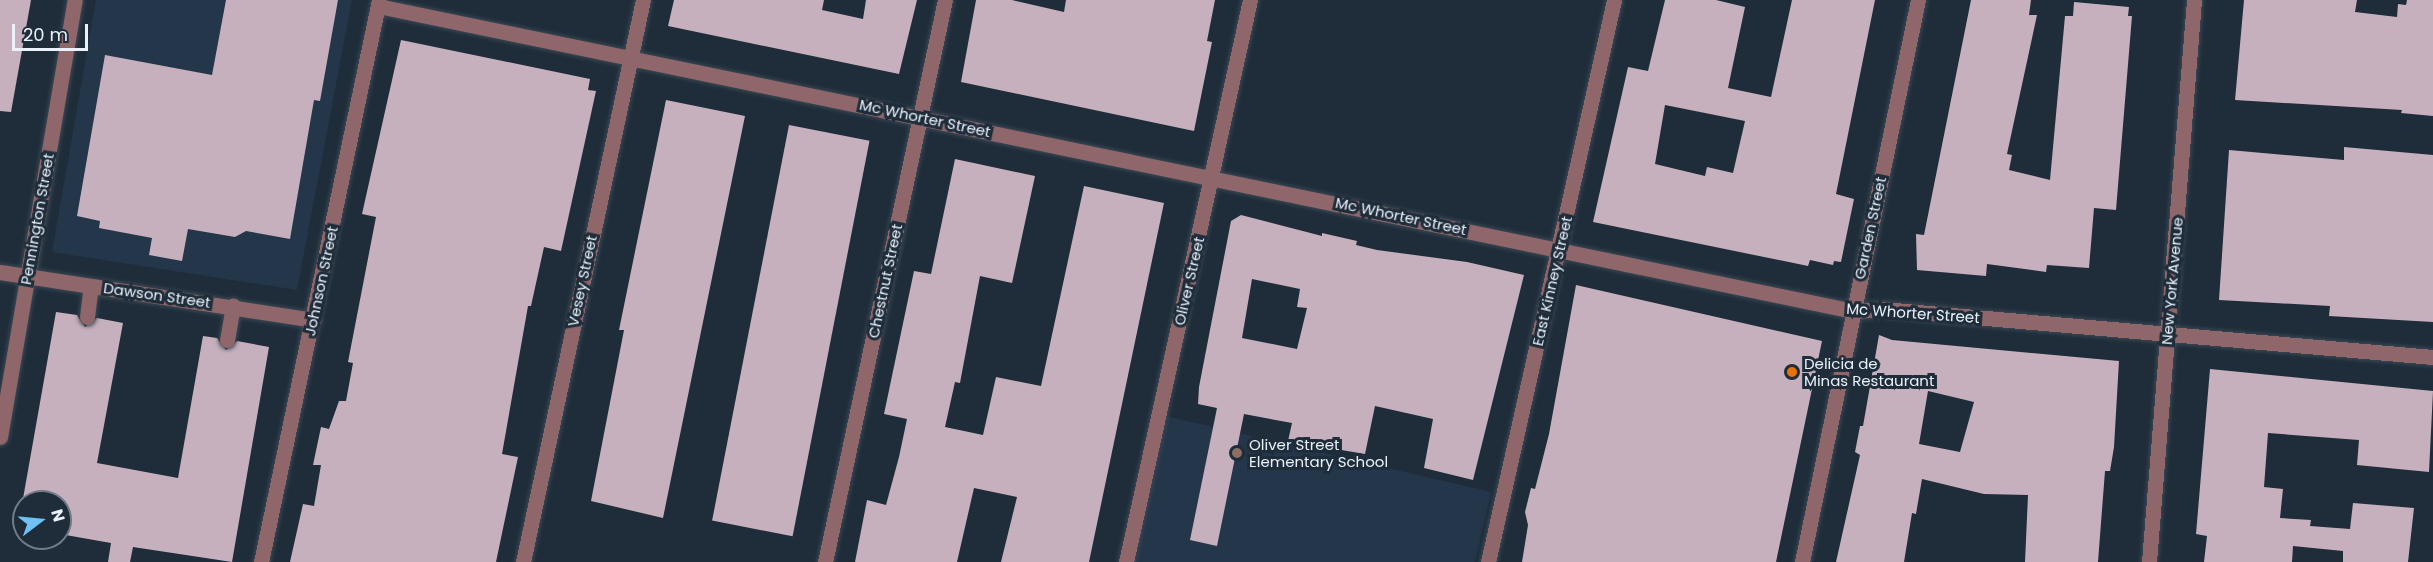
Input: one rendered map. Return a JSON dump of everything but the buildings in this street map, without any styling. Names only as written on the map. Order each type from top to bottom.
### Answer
[{"type":"street","name":"Pennington Street","points":[[0,437],[75,0]]},
{"type":"street","name":"Vesey Street","points":[[523,562],[643,0]]},
{"type":"street","name":"Chestnut Street","points":[[825,562],[945,0]]},
{"type":"street","name":"Oliver Street","points":[[1126,562],[1250,0]]},
{"type":"street","name":"East Kinney Street","points":[[1488,562],[1614,0]]},
{"type":"street","name":"Garden Street","points":[[1802,562],[1918,0]]},
{"type":"street","name":"New York Avenue","points":[[2149,562],[2194,0]]},
{"type":"street","name":"Mc Whorter Street","points":[[379,3],[920,118],[1853,311],[1883,309],[2433,357]]},
{"type":"street","name":"Johnson Street","points":[[261,562],[379,3]]},
{"type":"street","name":"Dawson Street","points":[[0,272],[313,320]]},
{"type":"street","points":[[87,317],[91,286]]},
{"type":"street","points":[[228,340],[233,306]]},
{"type":"shaded area","points":[[96,0],[352,0],[297,290],[52,252]]},
{"type":"shaded area","name":"Oliver Street Elementary School","points":[[1157,414],[1491,492],[1475,562],[1127,562]]},
{"type":"place","name":"Delicia de Minas Restaurant","points":[[1792,372]]},
{"type":"place","name":"Oliver Street Elementary School","points":[[1237,453]]}]
